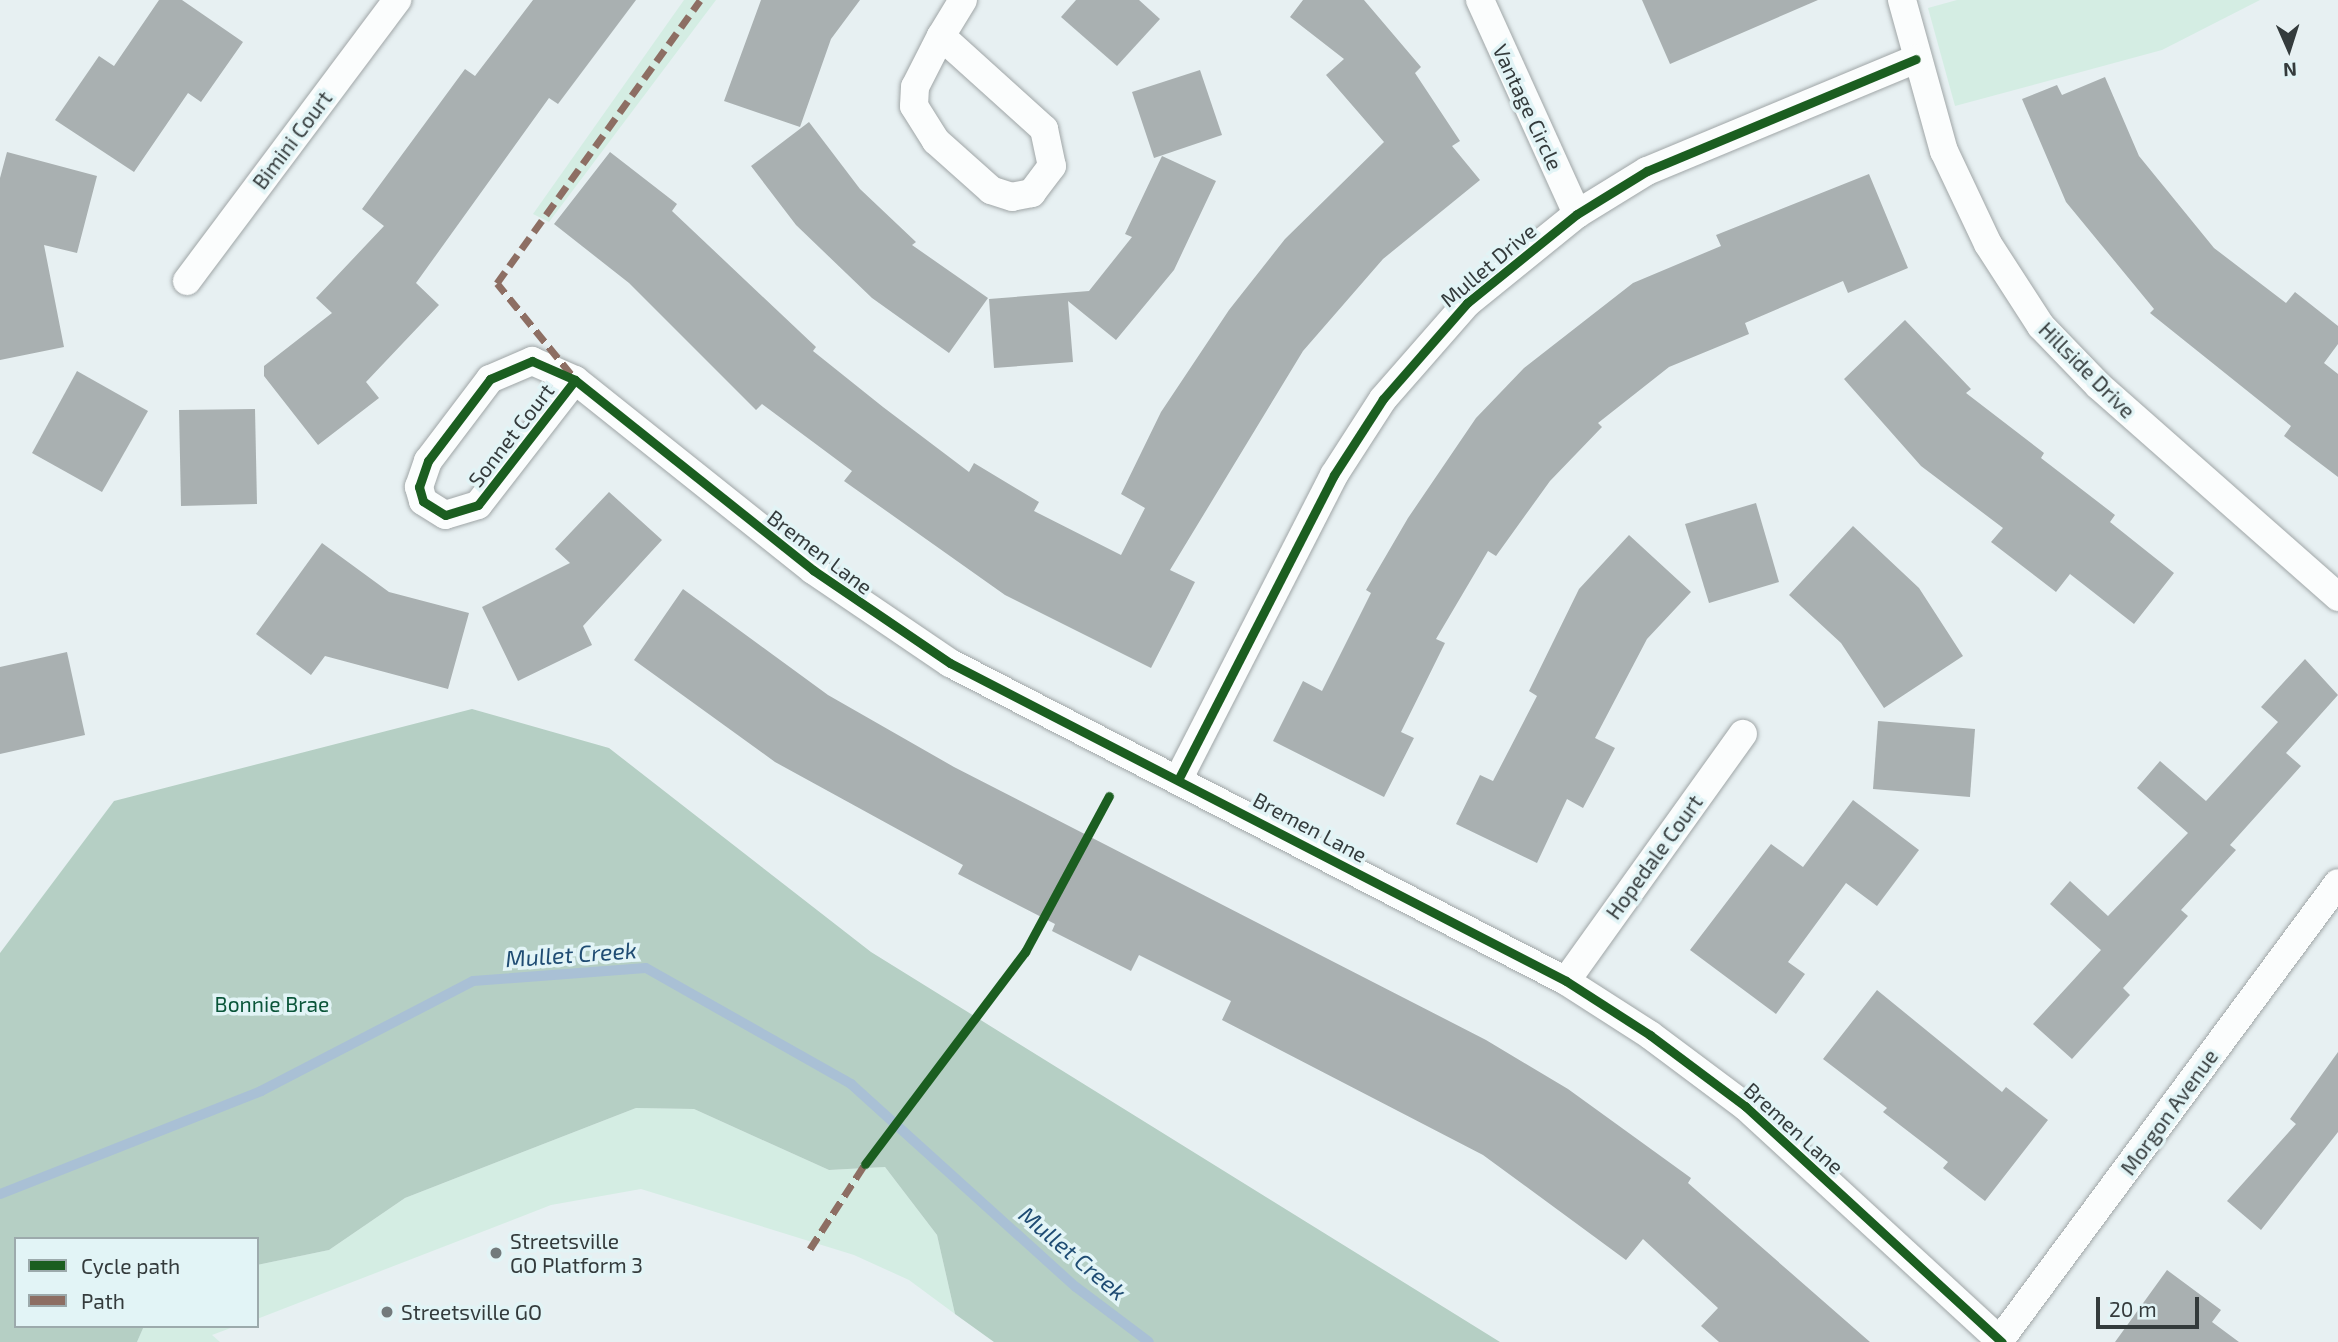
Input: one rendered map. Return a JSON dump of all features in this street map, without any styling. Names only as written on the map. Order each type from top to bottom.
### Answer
[{"type":"street","name":"Bimini Court","points":[[187,281],[397,0]]},
{"type":"street","points":[[941,36],[1044,129],[1052,166],[1032,193],[1012,197],[991,190],[922,125],[915,87],[941,36],[963,0]]},
{"type":"street","name":"Vantage Circle","points":[[1480,0],[1577,214]]},
{"type":"street","name":"Hillside Drive","points":[[1902,0],[1916,59],[1962,192],[2041,327],[2099,386],[2338,597]]},
{"type":"street","name":"Mullet Drive","points":[[1179,779],[1335,475],[1383,399],[1467,303],[1577,214],[1647,171],[1916,59]]},
{"type":"street","name":"Sonnet Court","points":[[532,361],[575,380],[478,505],[445,515],[423,501],[419,487],[428,461],[496,374],[532,361]]},
{"type":"street","name":"Bremen Lane","points":[[575,380],[883,621],[1037,711],[1179,779],[1566,981],[1745,1106],[2001,1341]]},
{"type":"street","name":"Hopedale Court","points":[[1566,981],[1742,734]]},
{"type":"street","name":"Morgon Avenue","points":[[2001,1341],[2338,883]]},
{"type":"green space","points":[[684,0],[716,0],[549,222],[533,214]]},
{"type":"green space","points":[[1957,0],[2260,0],[2162,50],[1955,106],[1928,8]]},
{"type":"green space","name":"Bonnie Brae","points":[[472,709],[609,748],[871,952],[1500,1342],[994,1342],[955,1314],[937,1235],[885,1167],[829,1170],[694,1109],[636,1108],[405,1198],[329,1250],[259,1265],[259,1237],[14,1237],[14,1328],[143,1328],[137,1342],[0,1342],[0,953],[114,801]]},
{"type":"green space","points":[[636,1108],[694,1109],[829,1170],[885,1167],[937,1235],[955,1314],[909,1280],[854,1255],[641,1189],[551,1205],[259,1318],[259,1265],[329,1250],[405,1198]]},
{"type":"green space","points":[[143,1328],[231,1328],[212,1335],[220,1342],[137,1342]]},
{"type":"building","points":[[159,0],[182,0],[243,42],[201,102],[188,93],[134,172],[55,120],[99,56],[114,66]]},
{"type":"building","points":[[533,0],[636,0],[558,104],[549,98],[416,283],[439,305],[366,382],[379,398],[318,445],[264,376],[264,366],[332,313],[316,298],[384,226],[362,209],[465,69],[475,76]]},
{"type":"building","points":[[761,0],[860,0],[831,39],[800,127],[724,101]]},
{"type":"building","points":[[1076,0],[1139,0],[1160,19],[1117,66],[1061,17]]},
{"type":"building","points":[[1303,0],[1364,0],[1421,67],[1415,73],[1460,141],[1452,146],[1480,180],[1383,259],[1303,351],[1170,570],[1195,582],[1151,668],[1005,595],[844,481],[852,471],[762,404],[756,410],[629,283],[554,224],[610,152],[677,204],[672,211],[816,347],[813,351],[883,407],[969,472],[974,463],[1039,502],[1034,511],[1121,555],[1145,508],[1121,494],[1161,412],[1229,310],[1285,239],[1384,142],[1326,75],[1344,59],[1290,17]]},
{"type":"building","points":[[1642,0],[1818,0],[1670,64]]},
{"type":"building","points":[[1200,70],[1222,135],[1154,158],[1132,92]]},
{"type":"building","points":[[2105,77],[2139,156],[2214,248],[2286,303],[2295,292],[2338,326],[2338,344],[2324,363],[2338,374],[2338,477],[2284,436],[2291,426],[2150,313],[2154,309],[2066,202],[2022,99],[2057,85],[2062,95]]},
{"type":"building","points":[[809,122],[860,189],[916,242],[912,245],[988,298],[949,353],[872,298],[796,225],[751,166]]},
{"type":"building","points":[[7,152],[97,176],[77,253],[44,245],[64,347],[0,360],[0,178]]},
{"type":"building","points":[[1162,156],[1216,181],[1174,270],[1116,340],[1068,301],[1073,362],[994,368],[989,299],[1089,291],[1132,237],[1125,234]]},
{"type":"building","points":[[1869,174],[1908,268],[1848,293],[1843,281],[1745,323],[1749,334],[1669,367],[1598,423],[1602,427],[1550,481],[1496,556],[1488,551],[1436,639],[1445,643],[1401,732],[1414,738],[1384,797],[1273,741],[1303,681],[1322,691],[1371,593],[1366,590],[1408,518],[1476,418],[1524,368],[1633,283],[1721,246],[1716,235]]},
{"type":"building","points":[[1905,320],[1971,389],[1966,393],[2044,453],[2041,458],[2115,515],[2110,522],[2174,573],[2134,624],[2070,574],[2056,592],[1991,542],[2003,528],[1921,466],[1844,379]]},
{"type":"building","points":[[77,371],[148,411],[102,492],[32,453]]},
{"type":"building","points":[[255,409],[257,504],[181,506],[179,410]]},
{"type":"building","points":[[609,492],[662,540],[583,626],[592,645],[518,681],[482,607],[570,563],[555,549]]},
{"type":"building","points":[[1756,503],[1779,582],[1709,603],[1685,524]]},
{"type":"building","points":[[1853,526],[1919,588],[1963,656],[1884,708],[1841,643],[1789,595]]},
{"type":"building","points":[[1629,535],[1691,592],[1647,639],[1595,738],[1615,748],[1583,808],[1567,799],[1537,863],[1456,824],[1480,775],[1493,781],[1537,696],[1529,691],[1579,589]]},
{"type":"building","points":[[322,543],[389,592],[469,613],[448,689],[325,656],[311,675],[256,634]]},
{"type":"building","points":[[683,589],[828,695],[954,767],[1486,1040],[1568,1089],[1691,1178],[1688,1183],[1870,1342],[1719,1342],[1701,1326],[1718,1308],[1643,1239],[1626,1260],[1483,1155],[1222,1020],[1231,1001],[1139,955],[1131,971],[1052,931],[1055,924],[958,874],[963,865],[775,762],[634,660]]},
{"type":"building","points":[[67,652],[85,735],[0,754],[0,667]]},
{"type":"building","points":[[2305,659],[2338,695],[2286,753],[2301,766],[2230,845],[2236,850],[2181,910],[2188,916],[2123,988],[2130,995],[2072,1059],[2033,1024],[2101,950],[2050,904],[2070,881],[2108,916],[2188,833],[2137,788],[2160,761],[2206,801],[2278,722],[2261,707]]},
{"type":"building","points":[[1878,721],[1975,729],[1970,797],[1873,789]]},
{"type":"building","points":[[1853,800],[1919,850],[1877,906],[1846,883],[1788,962],[1805,974],[1776,1014],[1690,950],[1771,844],[1803,867]]},
{"type":"building","points":[[1877,990],[2002,1092],[2006,1087],[2048,1120],[1985,1201],[1943,1168],[1948,1162],[1883,1112],[1887,1108],[1823,1059]]},
{"type":"building","points":[[2338,1052],[2338,1132],[2261,1230],[2227,1201],[2296,1124],[2290,1119]]},
{"type":"building","points":[[2167,1270],[2221,1310],[2212,1322],[2239,1342],[2115,1342]]},
{"type":"waterway","name":"Mullet Creek","points":[[0,1194],[261,1091],[473,981],[646,968],[851,1084],[1076,1287],[1149,1342]]},
{"type":"marked path","points":[[571,374],[497,283],[700,0]]},
{"type":"marked path","points":[[810,1249],[865,1164]]},
{"type":"cycle path","points":[[1179,778],[1334,475],[1383,399],[1467,303],[1577,214],[1647,171],[1916,59]]},
{"type":"cycle path","points":[[575,380],[478,505],[445,515],[423,501],[419,487],[428,461],[490,379],[532,361],[575,380],[813,570],[950,663],[1566,981],[1650,1035],[1745,1106],[2002,1342]]},
{"type":"cycle path","points":[[865,1164],[1025,952],[1109,796]]},
{"type":"place","name":"Streetsville GO Platform 3","points":[[496,1253]]},
{"type":"place","name":"Streetsville GO","points":[[387,1312]]}]
